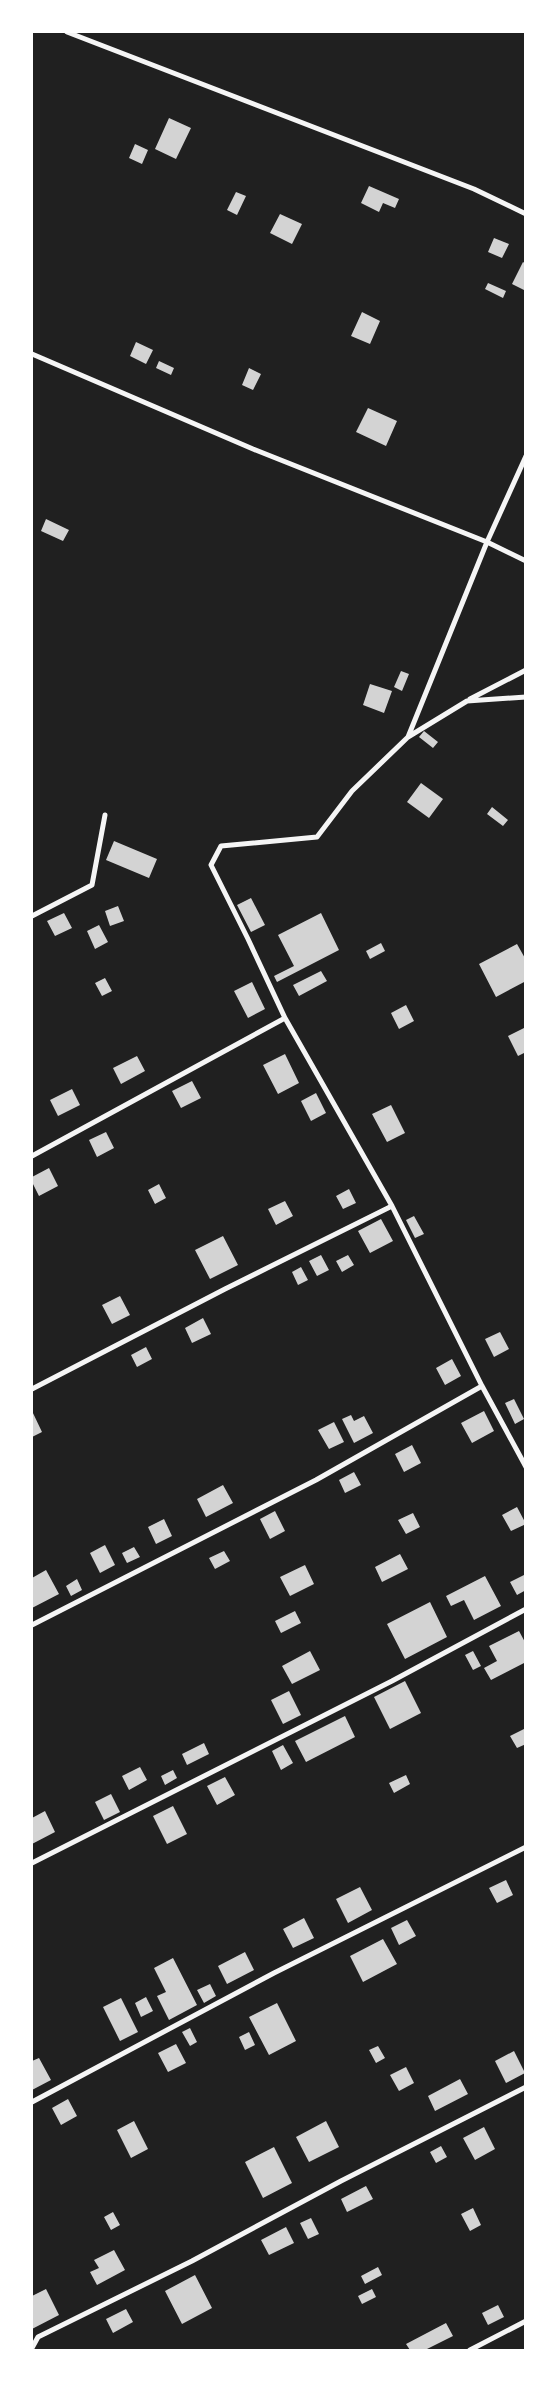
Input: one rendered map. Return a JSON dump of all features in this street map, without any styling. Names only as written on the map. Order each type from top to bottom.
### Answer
[{"type":"lane","points":[[67,32],[474,189],[526,214]]},
{"type":"lane","points":[[32,354],[253,449],[486,542],[526,561]]},
{"type":"lane","points":[[408,737],[486,542],[526,456]]},
{"type":"lane","points":[[526,670],[467,701],[408,737],[352,791],[317,837],[221,846],[211,865],[285,1018],[392,1206],[482,1386],[526,1466]]},
{"type":"lane","points":[[467,701],[526,696]]},
{"type":"lane","points":[[32,916],[92,885],[105,815]]},
{"type":"lane","points":[[32,1156],[285,1018]]},
{"type":"lane","points":[[32,1389],[392,1206]]},
{"type":"lane","points":[[32,1625],[316,1480],[482,1386]]},
{"type":"lane","points":[[32,1863],[392,1681],[526,1609]]},
{"type":"lane","points":[[32,2102],[274,1973],[526,1847]]},
{"type":"lane","points":[[32,2348],[38,2337],[192,2261],[341,2181],[526,2087]]},
{"type":"lane","points":[[470,2350],[526,2321]]},
{"type":"shaded area","points":[[32,32],[525,32],[525,2350],[32,2350]]},
{"type":"building","points":[[169,118],[191,128],[176,159],[155,149]]},
{"type":"building","points":[[135,144],[148,150],[142,164],[129,158]]},
{"type":"building","points":[[369,186],[399,199],[395,208],[383,203],[379,212],[361,203]]},
{"type":"building","points":[[236,192],[246,196],[237,215],[227,210]]},
{"type":"building","points":[[280,214],[302,224],[292,244],[270,233]]},
{"type":"building","points":[[494,238],[509,244],[502,258],[488,252]]},
{"type":"building","points":[[523,262],[526,264],[526,291],[512,284]]},
{"type":"building","points":[[488,283],[506,291],[503,298],[485,289]]},
{"type":"building","points":[[362,312],[380,321],[370,344],[351,336]]},
{"type":"building","points":[[136,342],[153,350],[146,364],[130,356]]},
{"type":"building","points":[[159,361],[174,368],[171,375],[156,368]]},
{"type":"building","points":[[249,368],[261,374],[253,390],[242,385]]},
{"type":"building","points":[[368,408],[397,421],[386,446],[356,432]]},
{"type":"building","points":[[46,519],[69,530],[63,541],[41,531]]},
{"type":"building","points":[[401,671],[409,674],[402,691],[394,687]]},
{"type":"building","points":[[370,684],[392,691],[384,713],[363,705]]},
{"type":"building","points":[[424,731],[438,742],[433,748],[419,737]]},
{"type":"building","points":[[421,783],[443,799],[429,818],[407,802]]},
{"type":"building","points":[[492,807],[508,820],[503,826],[487,814]]},
{"type":"building","points":[[114,841],[157,859],[149,878],[106,860]]},
{"type":"building","points":[[251,898],[265,925],[251,932],[237,905]]},
{"type":"building","points":[[118,906],[124,921],[110,926],[105,911]]},
{"type":"building","points":[[64,913],[72,928],[55,936],[47,921]]},
{"type":"building","points":[[321,913],[339,950],[277,982],[274,976],[294,966],[278,935]]},
{"type":"building","points":[[99,925],[108,942],[95,949],[87,931]]},
{"type":"building","points":[[381,943],[385,951],[370,959],[366,951]]},
{"type":"building","points":[[517,944],[526,960],[526,981],[496,997],[479,964]]},
{"type":"building","points":[[321,971],[327,981],[299,996],[293,985]]},
{"type":"building","points":[[105,978],[112,991],[102,996],[95,983]]},
{"type":"building","points":[[252,982],[265,1009],[248,1018],[234,991]]},
{"type":"building","points":[[406,1005],[414,1021],[399,1029],[391,1013]]},
{"type":"building","points":[[526,1027],[526,1052],[518,1056],[508,1036]]},
{"type":"building","points":[[285,1054],[299,1083],[278,1094],[263,1065]]},
{"type":"building","points":[[137,1056],[145,1071],[121,1084],[113,1068]]},
{"type":"building","points":[[192,1081],[201,1098],[181,1108],[172,1091]]},
{"type":"building","points":[[72,1089],[80,1105],[58,1116],[50,1100]]},
{"type":"building","points":[[316,1093],[326,1113],[311,1121],[301,1101]]},
{"type":"building","points":[[391,1105],[405,1133],[387,1142],[372,1114]]},
{"type":"building","points":[[106,1132],[114,1148],[97,1157],[89,1140]]},
{"type":"building","points":[[49,1168],[58,1186],[39,1196],[32,1177]]},
{"type":"building","points":[[159,1184],[166,1198],[155,1204],[148,1190]]},
{"type":"building","points":[[349,1189],[356,1203],[343,1209],[336,1196]]},
{"type":"building","points":[[285,1201],[293,1216],[276,1225],[268,1209]]},
{"type":"building","points":[[414,1216],[424,1234],[415,1238],[406,1220]]},
{"type":"building","points":[[381,1219],[393,1241],[370,1253],[358,1231]]},
{"type":"building","points":[[223,1236],[238,1265],[210,1279],[195,1250]]},
{"type":"building","points":[[321,1255],[329,1270],[317,1276],[309,1261]]},
{"type":"building","points":[[348,1255],[354,1265],[342,1272],[336,1261]]},
{"type":"building","points":[[301,1267],[308,1280],[298,1285],[292,1272]]},
{"type":"building","points":[[120,1296],[130,1315],[112,1324],[102,1305]]},
{"type":"building","points":[[203,1318],[211,1334],[192,1343],[185,1328]]},
{"type":"building","points":[[500,1332],[509,1349],[494,1357],[485,1339]]},
{"type":"building","points":[[146,1347],[152,1359],[137,1367],[131,1355]]},
{"type":"building","points":[[452,1359],[461,1376],[445,1385],[436,1368]]},
{"type":"building","points":[[514,1399],[524,1419],[515,1424],[505,1403]]},
{"type":"building","points":[[32,1411],[42,1432],[32,1437]]},
{"type":"building","points":[[484,1411],[494,1431],[472,1443],[461,1423]]},
{"type":"building","points":[[351,1415],[354,1421],[364,1416],[373,1433],[354,1443],[342,1419]]},
{"type":"building","points":[[334,1422],[344,1442],[329,1449],[318,1430]]},
{"type":"building","points":[[412,1445],[421,1463],[404,1472],[395,1454]]},
{"type":"building","points":[[354,1472],[361,1485],[345,1493],[339,1480]]},
{"type":"building","points":[[223,1485],[233,1503],[206,1517],[197,1499]]},
{"type":"building","points":[[517,1507],[526,1524],[511,1531],[502,1515]]},
{"type":"building","points":[[275,1511],[285,1531],[270,1539],[260,1519]]},
{"type":"building","points":[[413,1513],[420,1527],[406,1534],[398,1520]]},
{"type":"building","points":[[164,1519],[172,1536],[156,1544],[148,1527]]},
{"type":"building","points":[[105,1545],[115,1565],[100,1573],[90,1553]]},
{"type":"building","points":[[134,1547],[140,1557],[127,1563],[122,1553]]},
{"type":"building","points":[[224,1551],[230,1561],[215,1569],[209,1558]]},
{"type":"building","points":[[400,1554],[408,1569],[382,1582],[375,1567]]},
{"type":"building","points":[[305,1565],[314,1584],[290,1596],[280,1577]]},
{"type":"building","points":[[46,1570],[59,1594],[32,1608],[32,1578]]},
{"type":"building","points":[[526,1574],[526,1590],[517,1595],[510,1582]]},
{"type":"building","points":[[485,1576],[501,1606],[474,1620],[464,1600],[451,1606],[446,1596]]},
{"type":"building","points":[[77,1579],[82,1590],[71,1596],[66,1586]]},
{"type":"building","points":[[430,1602],[447,1637],[405,1659],[387,1624]]},
{"type":"building","points":[[295,1611],[301,1623],[281,1633],[275,1621]]},
{"type":"building","points":[[519,1631],[526,1644],[526,1662],[491,1680],[484,1668],[497,1661],[489,1646]]},
{"type":"building","points":[[310,1651],[320,1670],[292,1684],[282,1666]]},
{"type":"building","points":[[473,1651],[481,1666],[473,1670],[465,1655]]},
{"type":"building","points":[[405,1681],[421,1713],[390,1729],[374,1697]]},
{"type":"building","points":[[289,1691],[301,1715],[283,1724],[271,1700]]},
{"type":"building","points":[[345,1716],[355,1737],[306,1762],[295,1741]]},
{"type":"building","points":[[526,1728],[526,1744],[517,1748],[510,1736]]},
{"type":"building","points":[[204,1743],[209,1754],[187,1765],[182,1754]]},
{"type":"building","points":[[283,1745],[293,1763],[281,1770],[272,1751]]},
{"type":"building","points":[[140,1767],[147,1780],[129,1790],[122,1776]]},
{"type":"building","points":[[173,1770],[177,1778],[165,1785],[161,1776]]},
{"type":"building","points":[[406,1775],[410,1784],[394,1793],[389,1783]]},
{"type":"building","points":[[225,1777],[235,1795],[217,1805],[207,1786]]},
{"type":"building","points":[[111,1794],[120,1812],[104,1820],[95,1802]]},
{"type":"building","points":[[173,1806],[187,1834],[167,1844],[153,1816]]},
{"type":"building","points":[[45,1811],[55,1832],[32,1844],[32,1818]]},
{"type":"building","points":[[506,1880],[513,1895],[497,1903],[489,1888]]},
{"type":"building","points":[[360,1887],[372,1910],[348,1923],[336,1899]]},
{"type":"building","points":[[304,1918],[314,1938],[293,1948],[283,1929]]},
{"type":"building","points":[[407,1920],[416,1936],[399,1945],[391,1928]]},
{"type":"building","points":[[383,1939],[397,1964],[363,1982],[350,1956]]},
{"type":"building","points":[[245,1952],[254,1970],[227,1984],[218,1966]]},
{"type":"building","points":[[173,1958],[197,2005],[169,2020],[157,1996],[166,1992],[154,1968]]},
{"type":"building","points":[[210,1984],[216,1996],[204,2003],[197,1990]]},
{"type":"building","points":[[146,1997],[153,2011],[141,2017],[135,2003]]},
{"type":"building","points":[[121,1998],[138,2032],[120,2041],[103,2007]]},
{"type":"building","points":[[277,2003],[296,2041],[269,2055],[249,2017]]},
{"type":"building","points":[[190,2028],[197,2042],[190,2046],[182,2032]]},
{"type":"building","points":[[249,2032],[255,2045],[245,2050],[239,2037]]},
{"type":"building","points":[[176,2044],[186,2063],[168,2072],[158,2053]]},
{"type":"building","points":[[378,2046],[385,2058],[376,2063],[369,2050]]},
{"type":"building","points":[[514,2051],[525,2073],[506,2083],[495,2061]]},
{"type":"building","points":[[39,2058],[51,2080],[32,2090],[32,2061]]},
{"type":"building","points":[[406,2067],[414,2083],[399,2091],[390,2075]]},
{"type":"building","points":[[460,2079],[468,2094],[435,2111],[428,2096]]},
{"type":"building","points":[[68,2099],[77,2116],[61,2125],[52,2108]]},
{"type":"building","points":[[134,2121],[148,2149],[131,2158],[117,2130]]},
{"type":"building","points":[[326,2121],[339,2147],[309,2162],[296,2137]]},
{"type":"building","points":[[484,2127],[495,2149],[475,2160],[463,2138]]},
{"type":"building","points":[[441,2146],[447,2157],[436,2163],[430,2152]]},
{"type":"building","points":[[274,2147],[292,2183],[263,2198],[245,2162]]},
{"type":"building","points":[[366,2186],[373,2199],[347,2212],[341,2199]]},
{"type":"building","points":[[473,2208],[481,2225],[470,2231],[461,2214]]},
{"type":"building","points":[[113,2212],[120,2225],[111,2230],[104,2217]]},
{"type":"building","points":[[311,2218],[319,2234],[308,2239],[300,2223]]},
{"type":"building","points":[[286,2227],[294,2243],[269,2255],[261,2240]]},
{"type":"building","points":[[114,2250],[125,2270],[97,2285],[90,2272],[99,2268],[94,2260]]},
{"type":"building","points":[[378,2267],[382,2275],[365,2284],[361,2276]]},
{"type":"building","points":[[195,2275],[212,2308],[182,2324],[165,2291]]},
{"type":"building","points":[[46,2289],[59,2315],[32,2329],[32,2296]]},
{"type":"building","points":[[372,2289],[376,2297],[362,2304],[358,2296]]},
{"type":"building","points":[[498,2305],[504,2317],[488,2325],[482,2313]]},
{"type":"building","points":[[126,2309],[133,2322],[113,2333],[106,2319]]},
{"type":"building","points":[[446,2323],[453,2336],[425,2350],[410,2350],[406,2344]]}]
